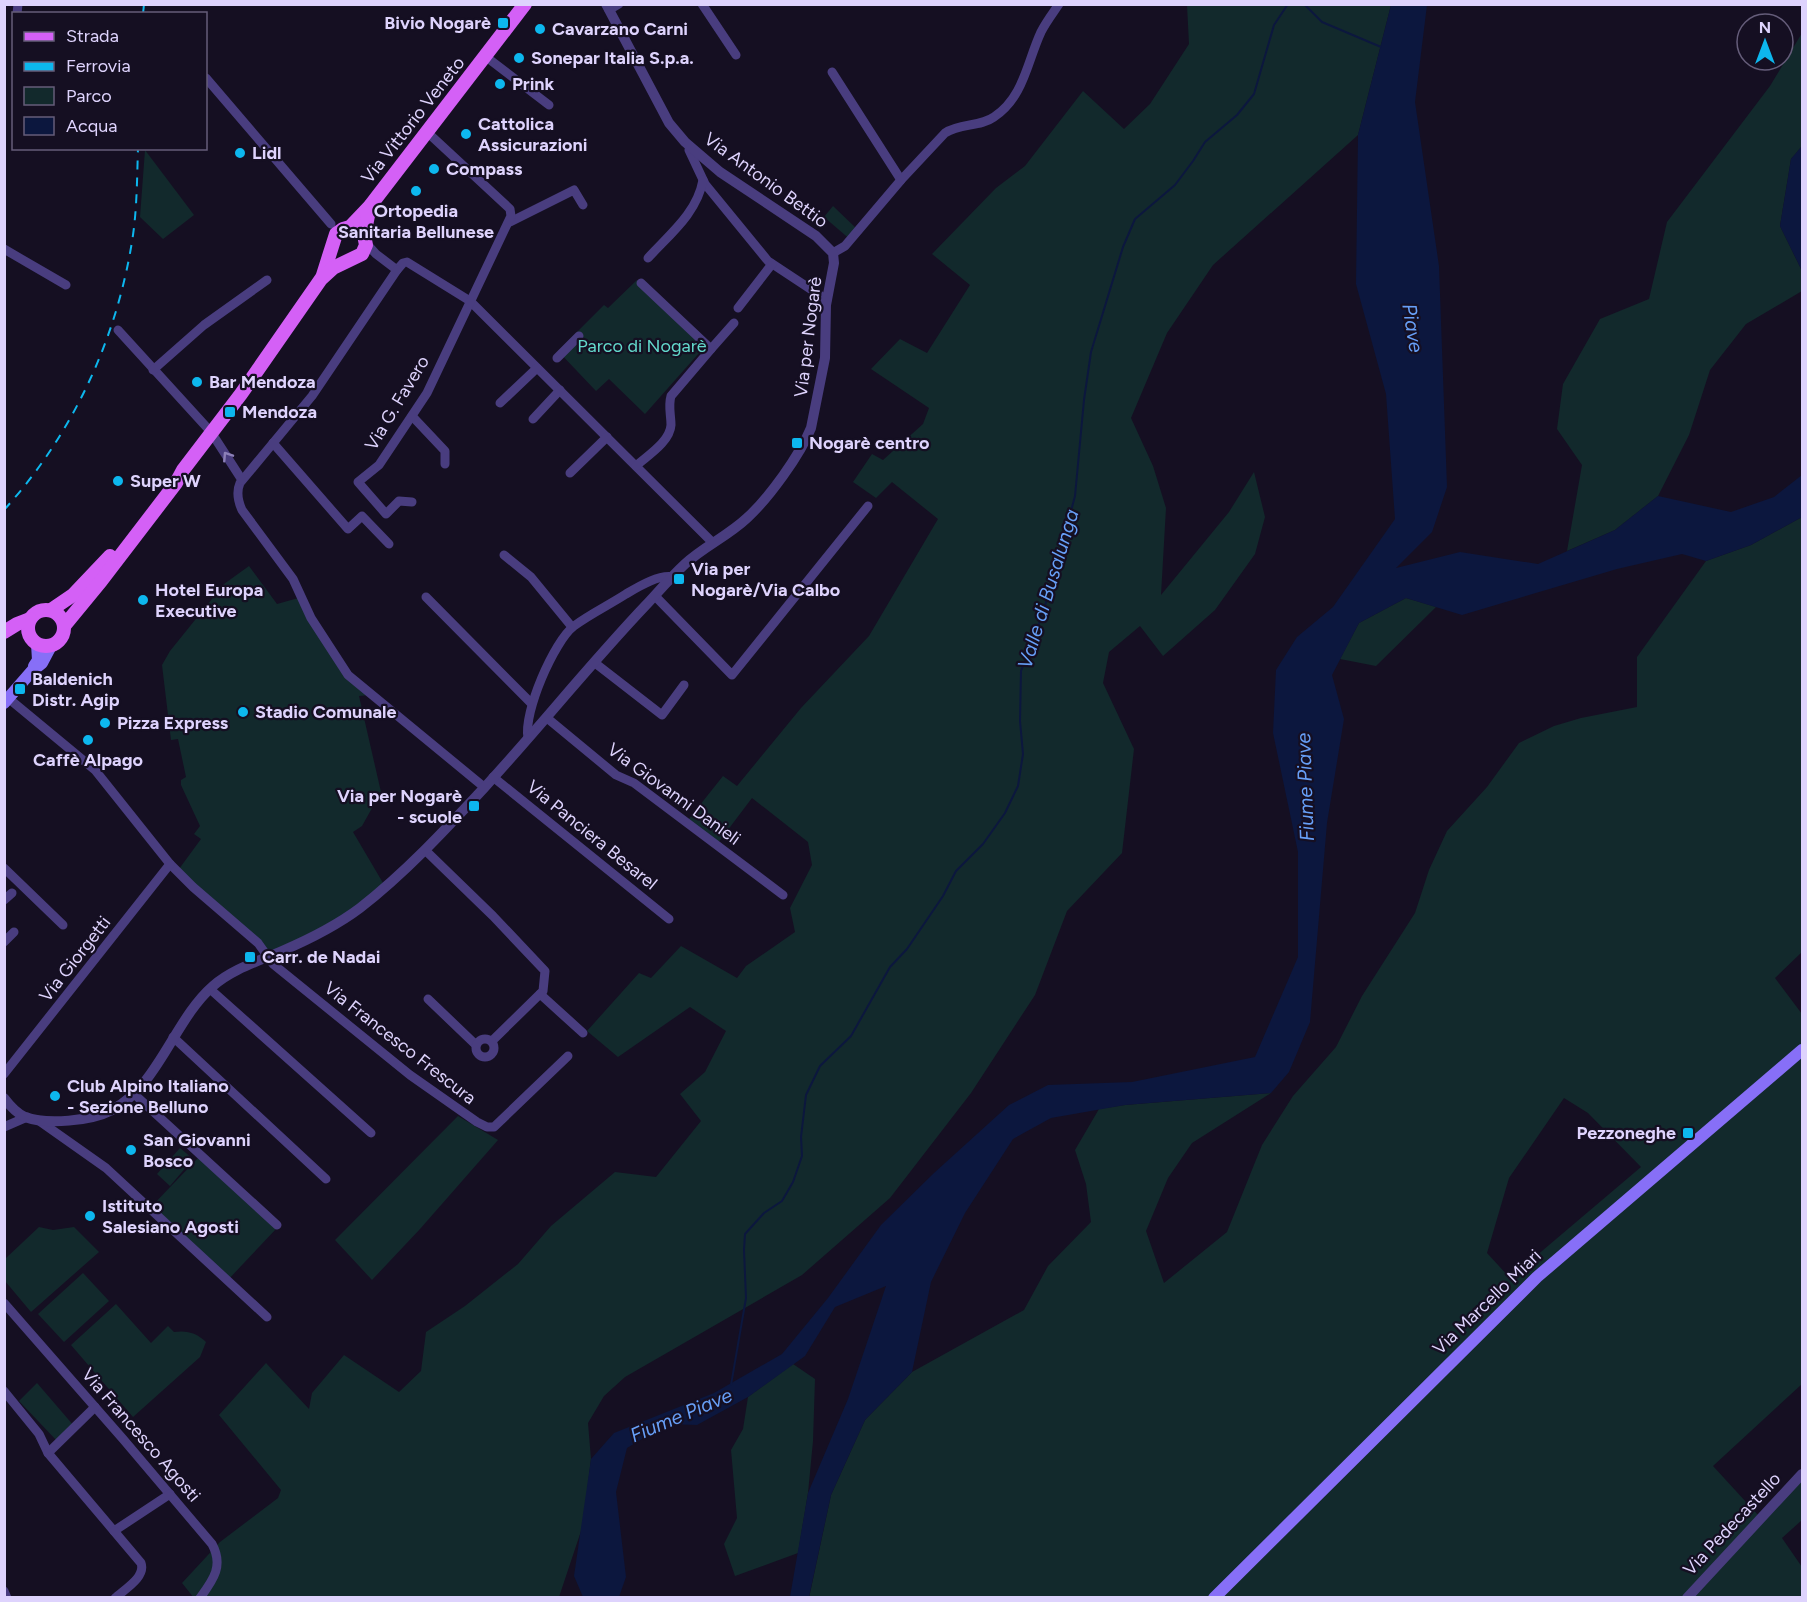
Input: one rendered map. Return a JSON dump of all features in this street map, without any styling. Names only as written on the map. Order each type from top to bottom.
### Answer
[{"type":"main road","name":"Via Vittorio Veneto","points":[[321,279],[334,246],[336,234],[350,226],[370,206],[525,4]]},
{"type":"main road","name":"Via Vittorio Veneto","points":[[39,641],[62,637],[64,626],[176,483],[183,470],[234,404],[321,279],[333,268],[358,257],[367,247],[370,206]]},
{"type":"main road","points":[[350,226],[356,228],[367,247]]},
{"type":"main road","points":[[334,246],[339,255],[348,260]]},
{"type":"main road","name":"Via Vittorio Veneto","points":[[6,701],[32,671],[38,660],[39,641],[30,619],[39,611],[51,610],[64,602],[88,580],[116,549],[171,479],[183,470]]},
{"type":"main road","points":[[51,610],[60,616],[64,626]]},
{"type":"main road","points":[[4,634],[17,624],[30,619]]},
{"type":"main road","points":[[4,634],[19,633],[39,641]]},
{"type":"main road","name":"Via Marcello Miari","points":[[1214,1598],[1537,1277],[1803,1050]]},
{"type":"street","points":[[702,4],[736,54]]},
{"type":"street","points":[[833,256],[845,246],[941,136],[954,128],[988,121],[1001,111],[1022,85],[1040,35],[1059,4]]},
{"type":"street","name":"Via Antonio Bettio","points":[[611,6],[669,123],[691,147],[720,172],[816,236],[833,256]]},
{"type":"street","name":"Via Vittorio Veneto","points":[[485,56],[549,105]]},
{"type":"street","points":[[832,72],[901,180]]},
{"type":"street","points":[[207,79],[331,224]]},
{"type":"street","points":[[427,132],[510,209],[510,222],[574,190],[583,205]]},
{"type":"street","points":[[691,147],[689,150],[691,156],[703,180],[761,253],[772,264],[827,300]]},
{"type":"street","points":[[648,258],[690,212],[700,194],[703,180]]},
{"type":"street","name":"Via G. Favero","points":[[412,502],[399,501],[386,514],[358,482],[379,465],[427,393],[510,222]]},
{"type":"street","points":[[367,247],[397,270]]},
{"type":"street","points":[[4,249],[66,285]]},
{"type":"street","name":"Via per Nogarè","points":[[210,988],[224,977],[323,932],[377,894],[462,812],[686,563],[747,518],[787,471],[810,431],[825,358],[827,300],[833,256]]},
{"type":"street","points":[[484,787],[348,675],[311,618],[293,579],[242,510],[238,490],[242,480],[312,396],[403,263],[407,262],[470,301],[713,543]]},
{"type":"street","points":[[738,308],[772,264]]},
{"type":"street","points":[[153,370],[204,324],[267,279]]},
{"type":"street","points":[[641,283],[711,349]]},
{"type":"street","points":[[636,466],[669,434],[671,396],[734,323]]},
{"type":"street","points":[[118,330],[211,432],[242,480]]},
{"type":"street","points":[[557,358],[579,336]]},
{"type":"street","points":[[500,403],[537,368]]},
{"type":"street","points":[[533,419],[560,390]]},
{"type":"street","points":[[412,416],[445,451],[445,464]]},
{"type":"street","points":[[570,473],[607,437]]},
{"type":"street","points":[[273,443],[348,529],[362,516],[389,544]]},
{"type":"street","points":[[654,596],[732,675],[868,506]]},
{"type":"street","points":[[504,555],[531,578],[572,627]]},
{"type":"street","name":"Via per Nogarè","points":[[528,738],[526,729],[531,704],[558,646],[572,627],[639,587],[667,576],[673,577]]},
{"type":"street","points":[[426,597],[531,704]]},
{"type":"street","points":[[595,663],[662,715],[684,685]]},
{"type":"street","name":"Via Francesco Frescura","points":[[6,701],[95,770],[170,864],[258,943],[267,957],[410,1075],[477,1122],[487,1127],[494,1127],[568,1056]]},
{"type":"street","name":"Via Giovanni Danieli","points":[[547,718],[616,775],[634,783],[783,895]]},
{"type":"street","name":"Via Panciera Besarel","points":[[494,777],[669,919]]},
{"type":"street","points":[[425,850],[493,916],[545,971],[543,991],[492,1041]]},
{"type":"street","name":"Via Giorgetti","points":[[4,1074],[170,864]]},
{"type":"street","points":[[4,868],[63,925]]},
{"type":"street","points":[[4,900],[12,893]]},
{"type":"street","points":[[4,942],[14,932]]},
{"type":"street","points":[[4,1127],[8,1117],[19,1110],[55,1120],[91,1118],[119,1106],[155,1067],[173,1037],[210,988],[371,1133]]},
{"type":"street","points":[[540,994],[583,1033]]},
{"type":"street","points":[[428,999],[476,1045],[478,1055],[488,1058],[495,1051],[492,1041]]},
{"type":"street","points":[[173,1037],[326,1179]]},
{"type":"street","points":[[476,1045],[483,1039],[492,1041]]},
{"type":"street","points":[[133,1093],[277,1225]]},
{"type":"street","points":[[4,1127],[19,1110]]},
{"type":"street","points":[[19,1110],[106,1168],[267,1317]]},
{"type":"street","name":"Via Francesco Agosti","points":[[4,1303],[209,1539],[217,1556],[216,1573],[200,1598]]},
{"type":"street","points":[[4,1391],[39,1434],[48,1453],[141,1563],[143,1569],[141,1575],[116,1598]]},
{"type":"street","points":[[48,1453],[95,1407]]},
{"type":"street","name":"Via Pedecastello","points":[[1687,1598],[1803,1474]]},
{"type":"street","points":[[114,1531],[170,1494]]},
{"type":"street","points":[[4,1591],[7,1598]]},
{"type":"green space","points":[[1187,5],[1391,5],[1358,135],[1213,265],[1167,333],[1131,418],[1153,466],[1166,508],[1161,595],[1229,512],[1254,472],[1265,517],[1255,554],[1215,610],[1163,656],[1140,626],[1109,652],[1103,683],[1134,749],[1122,853],[1067,911],[1035,995],[971,1093],[890,1198],[802,1275],[625,1377],[604,1396],[588,1423],[591,1459],[583,1525],[559,1597],[194,1598],[182,1583],[220,1542],[278,1498],[281,1490],[219,1415],[266,1363],[309,1409],[312,1393],[344,1355],[399,1392],[421,1371],[426,1332],[465,1306],[518,1264],[551,1226],[615,1172],[656,1177],[701,1121],[680,1094],[705,1072],[726,1031],[690,1007],[618,1057],[587,1031],[639,973],[651,978],[681,946],[737,978],[746,966],[795,932],[790,908],[812,865],[808,842],[752,798],[718,843],[688,820],[723,776],[737,786],[801,708],[869,636],[938,519],[892,482],[876,498],[853,482],[872,454],[883,460],[923,424],[929,408],[871,369],[900,339],[927,353],[970,285],[932,254],[996,188],[1025,166],[1083,91],[1124,129],[1150,104],[1189,44]]},
{"type":"green space","points":[[1802,33],[1802,146],[1791,159],[1780,226],[1802,271],[1802,291],[1746,324],[1710,370],[1689,435],[1658,496],[1615,530],[1567,551],[1582,465],[1557,429],[1563,384],[1600,319],[1649,299],[1667,222],[1778,72],[1795,72],[1795,45]]},
{"type":"green space","points":[[145,150],[194,215],[163,239],[140,217]]},
{"type":"green space","points":[[833,206],[859,231],[852,241],[824,217]]},
{"type":"green space","name":"Parco di Nogarè","points":[[637,280],[707,344],[645,414],[609,379],[596,391],[558,351],[604,305],[608,308]]},
{"type":"green space","points":[[1802,517],[1802,952],[1775,978],[1802,1014],[1802,1384],[1713,1466],[1758,1515],[1802,1471],[1802,1520],[1782,1538],[1802,1567],[1802,1597],[809,1598],[831,1495],[865,1420],[912,1372],[1024,1310],[1048,1266],[1091,1222],[1086,1184],[1075,1150],[1099,1109],[1271,1093],[1192,1143],[1168,1178],[1146,1231],[1164,1283],[1227,1232],[1262,1145],[1293,1096],[1336,1047],[1362,996],[1415,913],[1429,870],[1447,831],[1487,787],[1519,743],[1554,726],[1637,707],[1637,657],[1706,561],[1751,545]],"holes":[[[1564,1098],[1588,1113],[1641,1167],[1510,1278],[1487,1253],[1509,1178]]]},
{"type":"green space","points":[[249,566],[277,604],[302,597],[343,665],[370,695],[359,696],[381,792],[362,826],[353,832],[386,888],[344,917],[268,954],[179,869],[201,839],[194,834],[200,826],[181,785],[181,780],[186,777],[178,739],[171,740],[162,665],[170,651],[224,584]]},
{"type":"green space","points":[[1406,598],[1436,607],[1376,666],[1340,659],[1359,623]]},
{"type":"green space","points":[[458,1116],[498,1140],[372,1280],[335,1240]]},
{"type":"green space","points":[[180,1148],[193,1159],[170,1186],[157,1174]]},
{"type":"green space","points":[[198,1158],[276,1229],[226,1282],[150,1208]]},
{"type":"green space","points":[[39,1227],[53,1230],[74,1227],[99,1252],[31,1312],[5,1281],[5,1259]]},
{"type":"green space","points":[[83,1273],[109,1301],[64,1342],[38,1314]]},
{"type":"green space","points":[[116,1304],[151,1343],[168,1326],[174,1332],[192,1333],[206,1342],[200,1357],[133,1417],[71,1345]]},
{"type":"green space","points":[[793,1364],[815,1379],[813,1441],[808,1493],[798,1553],[735,1576],[724,1544],[737,1518],[731,1450],[743,1429],[748,1397]]},
{"type":"green space","points":[[37,1383],[74,1426],[58,1442],[19,1401]]},
{"type":"water","points":[[1391,5],[1427,5],[1415,102],[1439,266],[1447,487],[1432,532],[1396,568],[1460,552],[1538,564],[1615,530],[1658,496],[1731,512],[1774,497],[1802,475],[1802,517],[1751,545],[1706,561],[1682,554],[1617,569],[1462,615],[1406,598],[1359,623],[1332,675],[1344,719],[1327,823],[1310,1022],[1289,1072],[1271,1093],[1125,1105],[1051,1118],[1013,1139],[965,1213],[931,1282],[912,1372],[865,1420],[831,1495],[809,1597],[790,1597],[808,1493],[848,1399],[886,1286],[835,1307],[805,1356],[748,1397],[697,1425],[667,1424],[627,1448],[616,1492],[626,1577],[619,1597],[583,1597],[574,1576],[591,1459],[614,1433],[714,1393],[782,1354],[828,1298],[881,1225],[1009,1105],[1048,1085],[1132,1082],[1255,1057],[1298,957],[1298,852],[1273,733],[1276,670],[1297,637],[1333,607],[1395,519],[1386,394],[1356,284],[1358,135]]},
{"type":"water","points":[[1802,146],[1802,271],[1780,226],[1791,159]]},
{"type":"waterway","name":"Valle di Busalunga","points":[[731,1385],[746,1298],[745,1234],[764,1213],[782,1201],[793,1182],[802,1156],[801,1137],[806,1095],[820,1066],[851,1036],[890,967],[907,949],[943,896],[956,871],[983,844],[1005,813],[1018,786],[1023,754],[1020,721],[1021,671],[1050,590],[1075,496],[1091,352],[1123,247],[1135,219],[1175,185],[1205,142],[1237,115],[1254,94],[1274,25],[1288,4]]},
{"type":"waterway","points":[[1304,4],[1322,22],[1381,47]]},
{"type":"railway","points":[[143,12],[144,4]]},
{"type":"railway","points":[[4,510],[29,481],[51,449],[89,382],[104,347],[126,273],[133,235],[138,150]]},
{"type":"place","name":"Bivio Nogarè","points":[[503,23]]},
{"type":"place","name":"Cavarzano Carni","points":[[540,29]]},
{"type":"place","name":"Sonepar Italia S.p.a.","points":[[519,58]]},
{"type":"place","name":"Prink","points":[[500,84]]},
{"type":"place","name":"Cattolica Assicurazioni","points":[[466,134]]},
{"type":"place","name":"Lidl","points":[[240,153]]},
{"type":"place","name":"Compass","points":[[434,169]]},
{"type":"place","name":"Ortopedia Sanitaria Bellunese","points":[[416,191]]},
{"type":"place","name":"Bar Mendoza","points":[[197,382]]},
{"type":"place","name":"Mendoza","points":[[230,412]]},
{"type":"place","name":"Nogarè centro","points":[[797,443]]},
{"type":"place","name":"Super W","points":[[118,481]]},
{"type":"place","name":"Via per Nogarè/Via Calbo","points":[[679,579]]},
{"type":"place","name":"Hotel Europa Executive","points":[[143,600]]},
{"type":"place","name":"Baldenich Distr. Agip","points":[[20,689]]},
{"type":"place","name":"Stadio Comunale","points":[[243,712]]},
{"type":"place","name":"Pizza Express","points":[[105,723]]},
{"type":"place","name":"Caffè Alpago","points":[[88,740]]},
{"type":"place","name":"Via per Nogarè - scuole","points":[[474,806]]},
{"type":"place","name":"Carr. de Nadai","points":[[250,957]]},
{"type":"place","name":"Club Alpino Italiano - Sezione Belluno","points":[[55,1096]]},
{"type":"place","name":"Pezzoneghe","points":[[1688,1133]]},
{"type":"place","name":"San Giovanni Bosco","points":[[131,1150]]},
{"type":"place","name":"Istituto Salesiano Agosti","points":[[90,1216]]},
{"type":"water label","name":"Piave","points":[[1413,328]]},
{"type":"water label","name":"Fiume Piave","points":[[1305,787]]},
{"type":"water label","name":"Fiume Piave","points":[[681,1415]]}]
